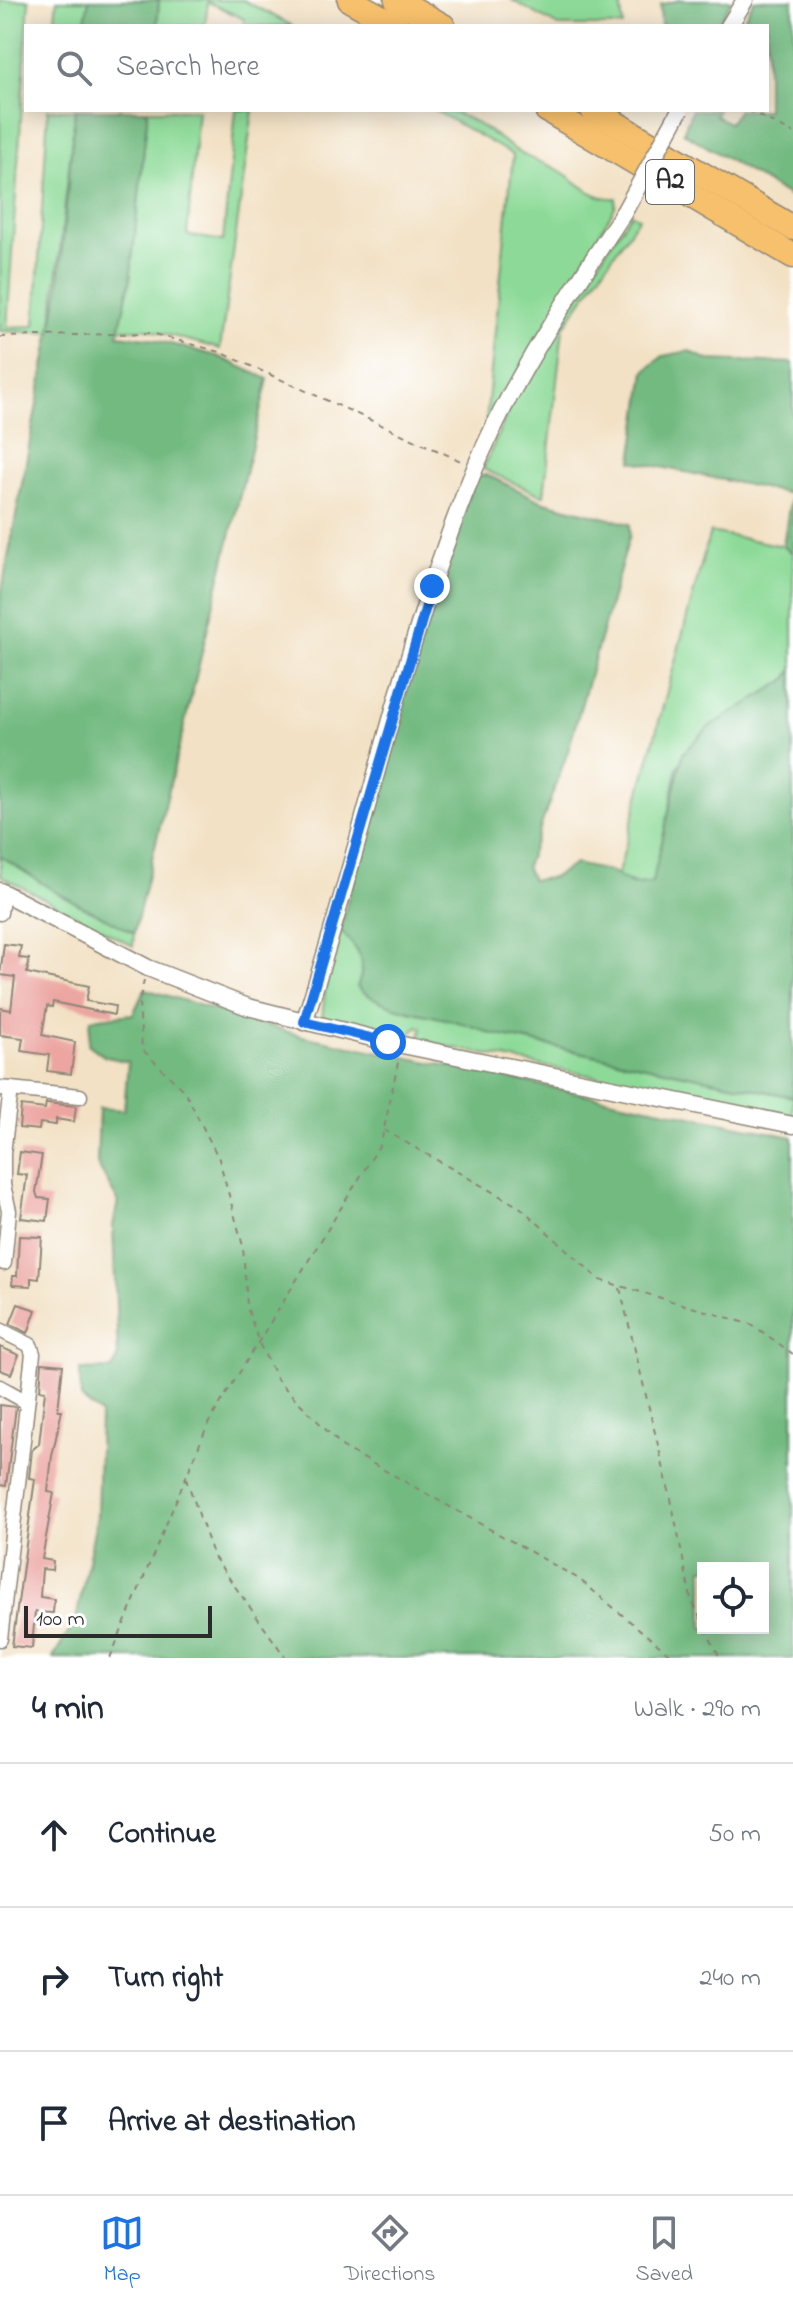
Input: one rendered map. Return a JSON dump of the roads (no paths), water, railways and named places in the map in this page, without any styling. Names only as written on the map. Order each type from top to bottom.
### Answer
[{"type":"highway","points":[[350,0],[393,24]]},
{"type":"highway","points":[[397,0],[439,24]]},
{"type":"highway","name":"A2","points":[[550,112],[793,256]]},
{"type":"highway","name":"A2","points":[[596,112],[793,228]]},
{"type":"street","points":[[730,24],[745,0]]},
{"type":"street","points":[[304,1022],[432,586],[475,467],[540,341],[624,212],[679,112]]},
{"type":"street","points":[[0,913],[1,892],[146,967],[248,1007],[304,1022],[793,1125]]},
{"type":"street","points":[[4,1263],[9,1211],[3,1185],[5,1089],[80,1096]]},
{"type":"street","points":[[0,1330],[30,1345],[33,1354],[0,1639]]},
{"type":"street","points":[[0,1387],[27,1402]]}]
